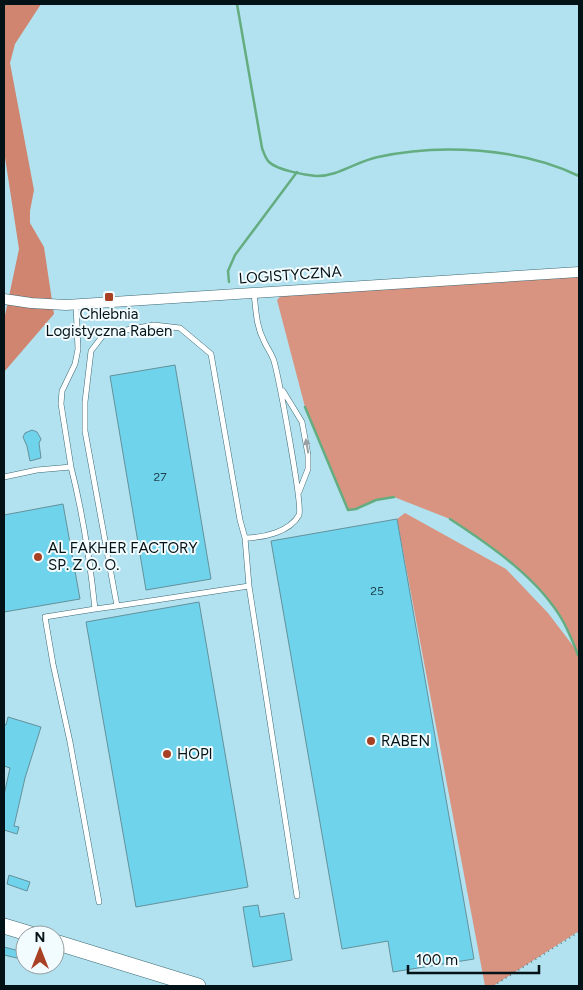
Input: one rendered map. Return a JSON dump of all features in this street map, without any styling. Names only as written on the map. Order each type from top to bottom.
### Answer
[{"type":"street","name":"LOGISTYCZNA","points":[[4,298],[31,303],[76,304],[579,272]]},
{"type":"street","points":[[65,945],[198,986]]},
{"type":"lane","points":[[245,538],[272,533],[291,526],[300,513],[299,493],[279,381],[274,358],[264,342],[257,324],[254,292]]},
{"type":"lane","points":[[76,304],[78,349],[75,364],[62,391],[61,404],[84,522],[95,609]]},
{"type":"lane","points":[[117,606],[86,431],[86,402],[91,351],[104,334],[154,325],[180,328],[211,354],[240,520],[245,538],[249,586],[297,896]]},
{"type":"lane","points":[[279,381],[284,393],[302,422],[308,455],[308,468],[299,493]]},
{"type":"lane","points":[[4,477],[37,470],[72,467]]},
{"type":"lane","points":[[98,902],[70,742],[45,617],[249,586]]},
{"type":"path","points":[[493,986],[579,932]]},
{"type":"shaded area","points":[[4,4],[41,4],[15,44],[10,63],[34,190],[30,223],[44,247],[54,314],[4,372],[4,320],[19,249],[4,151]]},
{"type":"shaded area","points":[[579,272],[579,931],[493,986],[485,986],[397,519],[405,513],[506,569],[548,613],[577,651],[563,621],[538,588],[510,562],[450,519],[394,497],[376,500],[356,509],[348,510],[305,407],[277,300],[286,290]]},
{"type":"building","points":[[175,365],[211,579],[146,590],[110,376]]},
{"type":"building","points":[[32,430],[37,432],[41,439],[39,443],[41,458],[30,461],[23,437],[25,433]]},
{"type":"building","name":"AL FAKHER FACTORY SP. Z O. O.","points":[[63,504],[80,599],[4,612],[4,515]]},
{"type":"building","name":"RABEN","points":[[397,519],[474,959],[393,972],[388,941],[342,949],[271,541]]},
{"type":"building","name":"HOPI","points":[[199,602],[248,887],[136,907],[86,622]]},
{"type":"building","points":[[8,717],[41,727],[25,778],[14,826],[19,827],[17,834],[4,830],[4,795],[10,768],[4,766],[4,724],[6,725]]},
{"type":"building","points":[[9,875],[30,882],[27,891],[7,884]]},
{"type":"building","points":[[258,905],[260,917],[284,913],[292,960],[253,967],[243,907]]},
{"type":"building","points":[[4,947],[15,950],[15,958],[4,955]]},
{"type":"waterway","points":[[237,4],[262,148],[266,159],[273,165],[284,170],[324,176],[378,157],[427,150],[454,149],[506,154],[532,159],[579,176]]},
{"type":"waterway","points":[[229,282],[228,271],[235,255],[297,172]]},
{"type":"waterway","points":[[305,407],[348,510],[356,509],[376,500],[394,497]]},
{"type":"waterway","points":[[450,519],[498,552],[542,592],[564,623],[578,655]]},
{"type":"place","name":"Chlebnia Logistyczna Raben","points":[[109,297]]},
{"type":"place","name":"AL FAKHER FACTORY SP. Z O. O.","points":[[38,557]]},
{"type":"place","name":"RABEN","points":[[371,741]]},
{"type":"place","name":"HOPI","points":[[167,754]]}]
